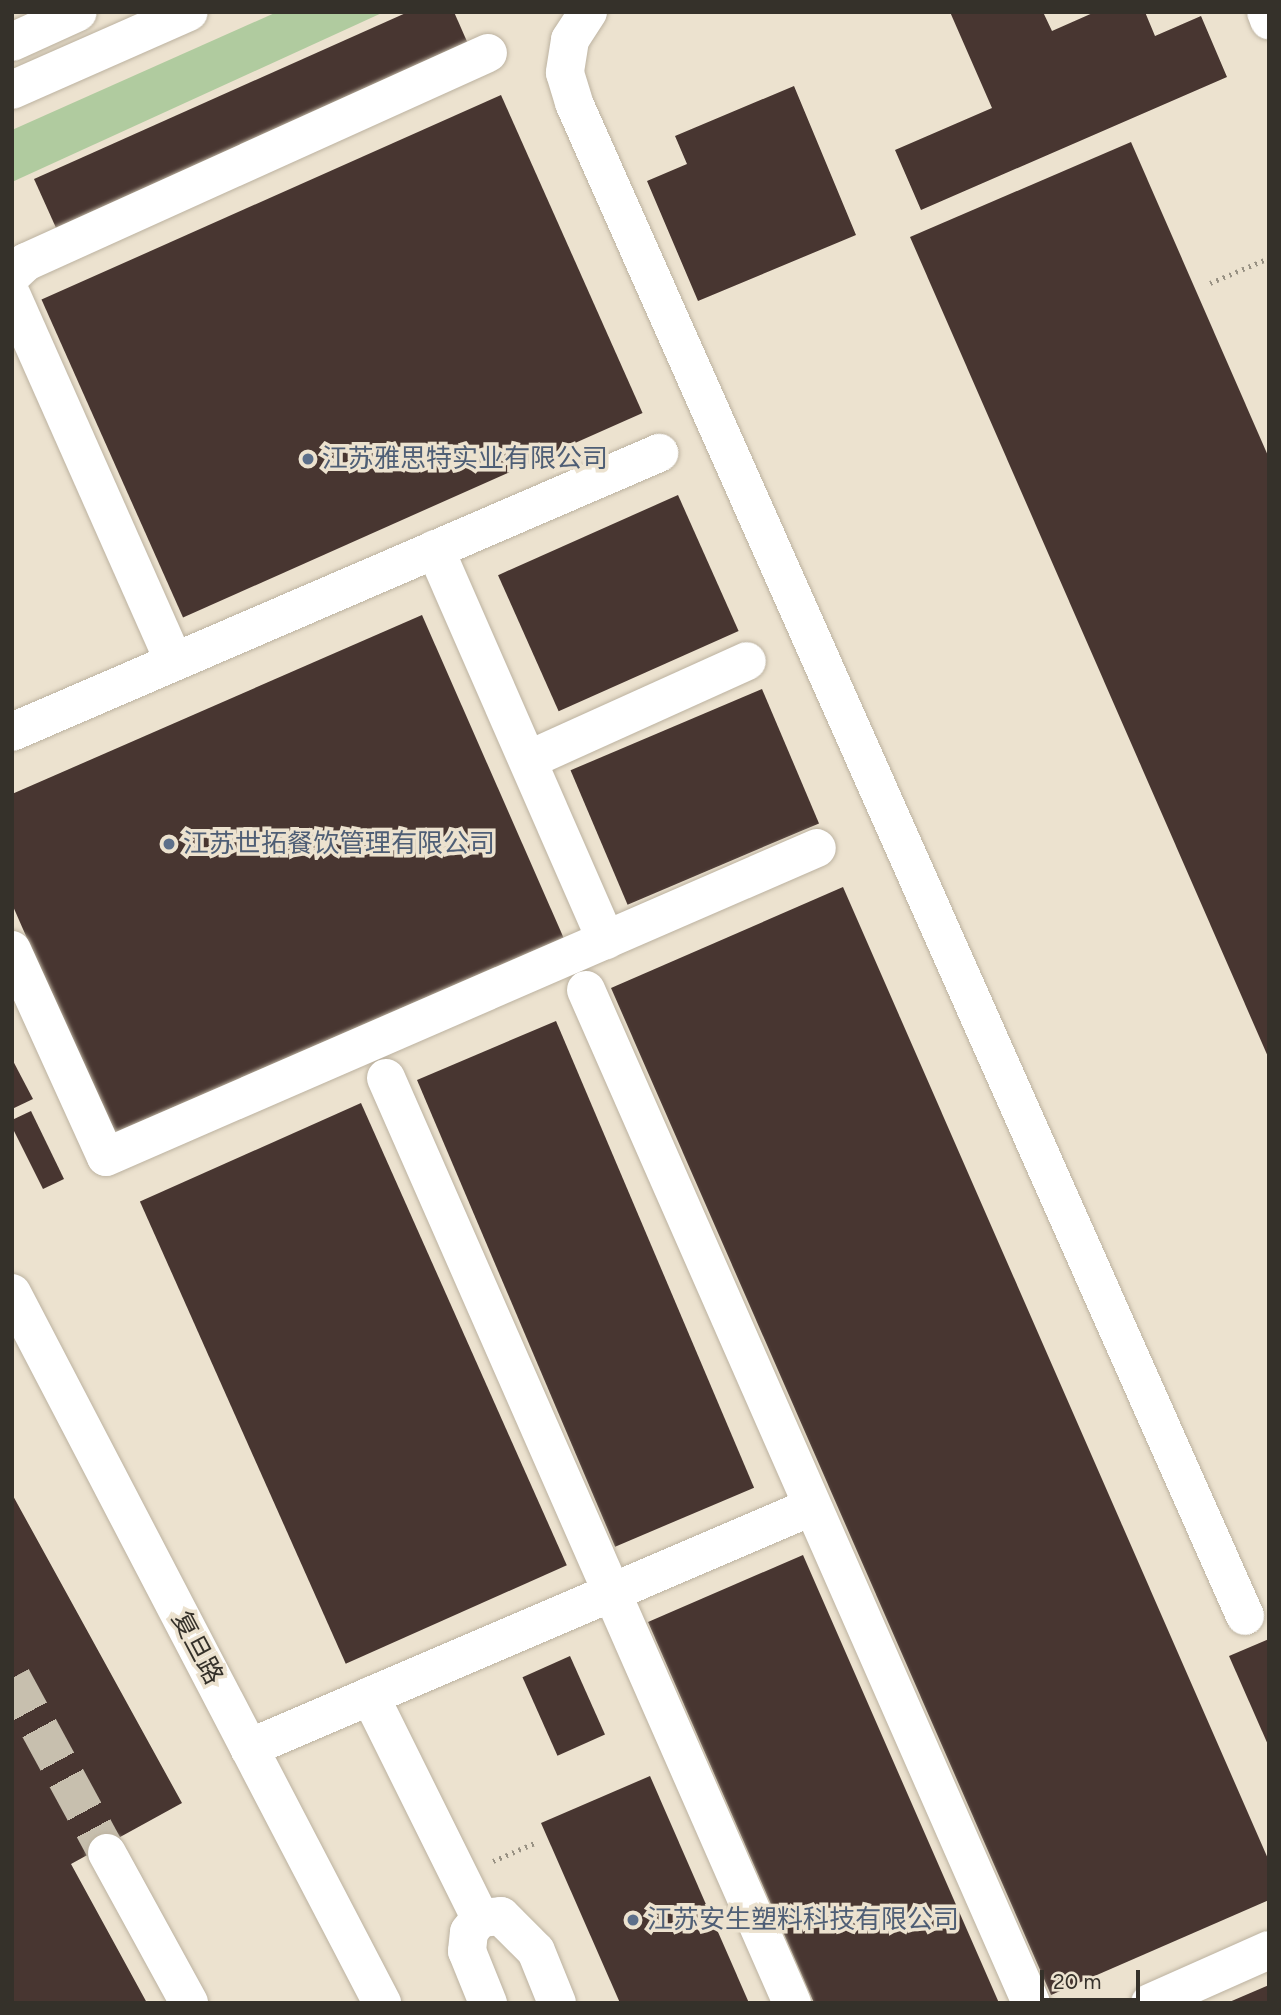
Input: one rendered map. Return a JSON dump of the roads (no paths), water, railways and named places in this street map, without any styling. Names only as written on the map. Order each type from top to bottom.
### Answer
[{"type":"street","points":[[12,42],[78,12]]},
{"type":"street","points":[[12,90],[189,12]]},
{"type":"street","points":[[588,12],[570,40],[565,73],[574,103],[1245,1616]]},
{"type":"street","points":[[1266,12],[1269,20]]},
{"type":"street","points":[[12,275],[26,262],[488,53]]},
{"type":"street","points":[[12,296],[174,662]]},
{"type":"street","points":[[12,732],[659,453]]},
{"type":"street","points":[[435,549],[606,940]]},
{"type":"street","points":[[528,760],[747,661]]},
{"type":"street","points":[[12,950],[106,1157],[817,848]]},
{"type":"street","points":[[586,990],[1031,2003]]},
{"type":"street","points":[[386,1077],[792,2003]]},
{"type":"street","name":"复旦路","points":[[12,1293],[382,2003]]},
{"type":"street","points":[[249,1748],[811,1507]]},
{"type":"street","points":[[370,1696],[480,1918]]},
{"type":"street","points":[[107,1853],[189,2003]]},
{"type":"street","points":[[488,2003],[467,1951],[469,1932],[480,1918],[501,1916],[518,1930],[541,1959],[557,2003]]},
{"type":"street","points":[[1150,2003],[1269,1950]]},
{"type":"tunnel","points":[[12,1678],[107,1853]]},
{"type":"place","name":"江苏雅思特实业有限公司","points":[[308,459]]},
{"type":"place","name":"江苏世拓餐饮管理有限公司","points":[[169,844]]},
{"type":"place","name":"江苏安生塑料科技有限公司","points":[[633,1920]]}]
